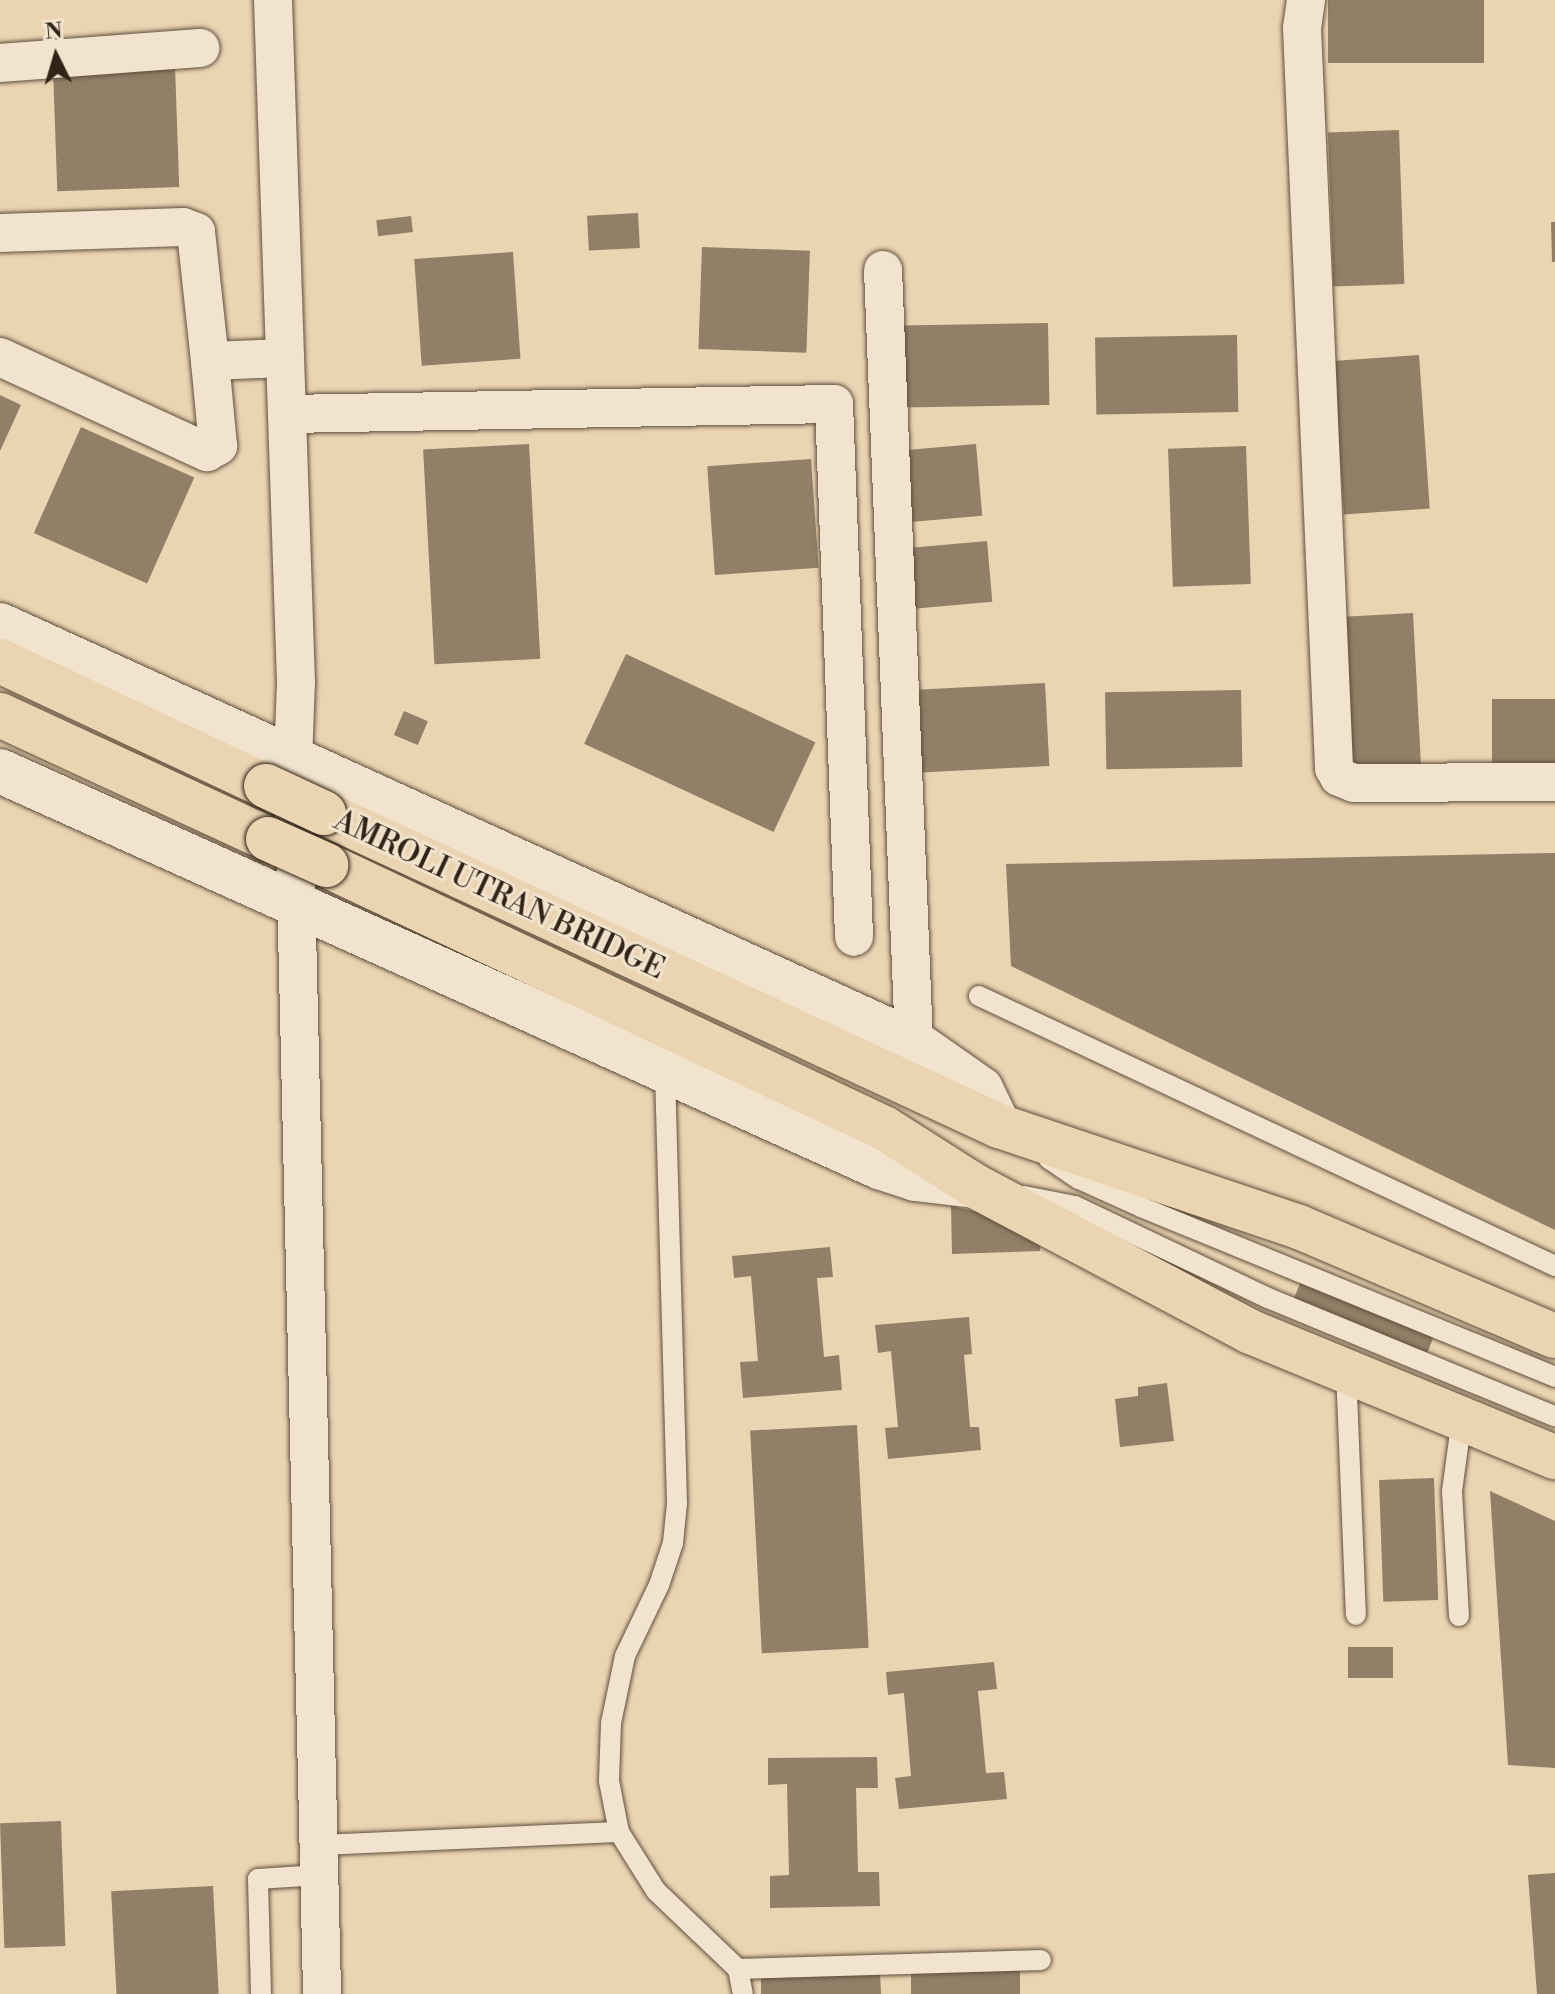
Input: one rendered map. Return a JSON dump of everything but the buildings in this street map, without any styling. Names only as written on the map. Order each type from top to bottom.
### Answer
[{"type":"main road","points":[[0,625],[280,773],[914,1042],[981,1089],[999,1126]]},
{"type":"main road","name":"AMROLI UTRAN BRIDGE","points":[[0,661],[280,773],[324,813],[999,1126],[1299,1227],[1555,1336]]},
{"type":"main road","name":"AMROLI UTRAN BRIDGE","points":[[0,715],[884,1128],[975,1186],[1251,1332],[1555,1457]]},
{"type":"main road","points":[[0,771],[879,1167],[915,1179],[975,1186]]},
{"type":"street","points":[[273,0],[296,682],[280,773],[299,908],[322,1994]]},
{"type":"street","points":[[1306,0],[1302,28],[1334,768],[1339,777],[1354,783],[1555,782]]},
{"type":"street","points":[[0,63],[200,48]]},
{"type":"street","points":[[0,233],[183,227],[196,232],[218,446],[207,452],[0,357]]},
{"type":"street","points":[[883,270],[914,1042]]},
{"type":"street","points":[[210,361],[285,358]]},
{"type":"street","points":[[287,414],[834,404],[854,937]]},
{"type":"lane","points":[[979,996],[1555,1266]]},
{"type":"lane","points":[[665,1073],[677,1503],[673,1543],[625,1656],[611,1723],[609,1781],[619,1832],[656,1891],[738,1969],[743,1994]]},
{"type":"lane","points":[[999,1126],[1079,1179],[1555,1377]]},
{"type":"lane","points":[[975,1186],[1075,1206],[1268,1298],[1555,1416]]},
{"type":"lane","points":[[1346,1369],[1356,1615]]},
{"type":"lane","points":[[1459,1616],[1452,1491],[1462,1418]]},
{"type":"lane","points":[[261,1994],[258,1879],[318,1860],[619,1832]]},
{"type":"lane","points":[[738,1969],[1041,1960]]}]
